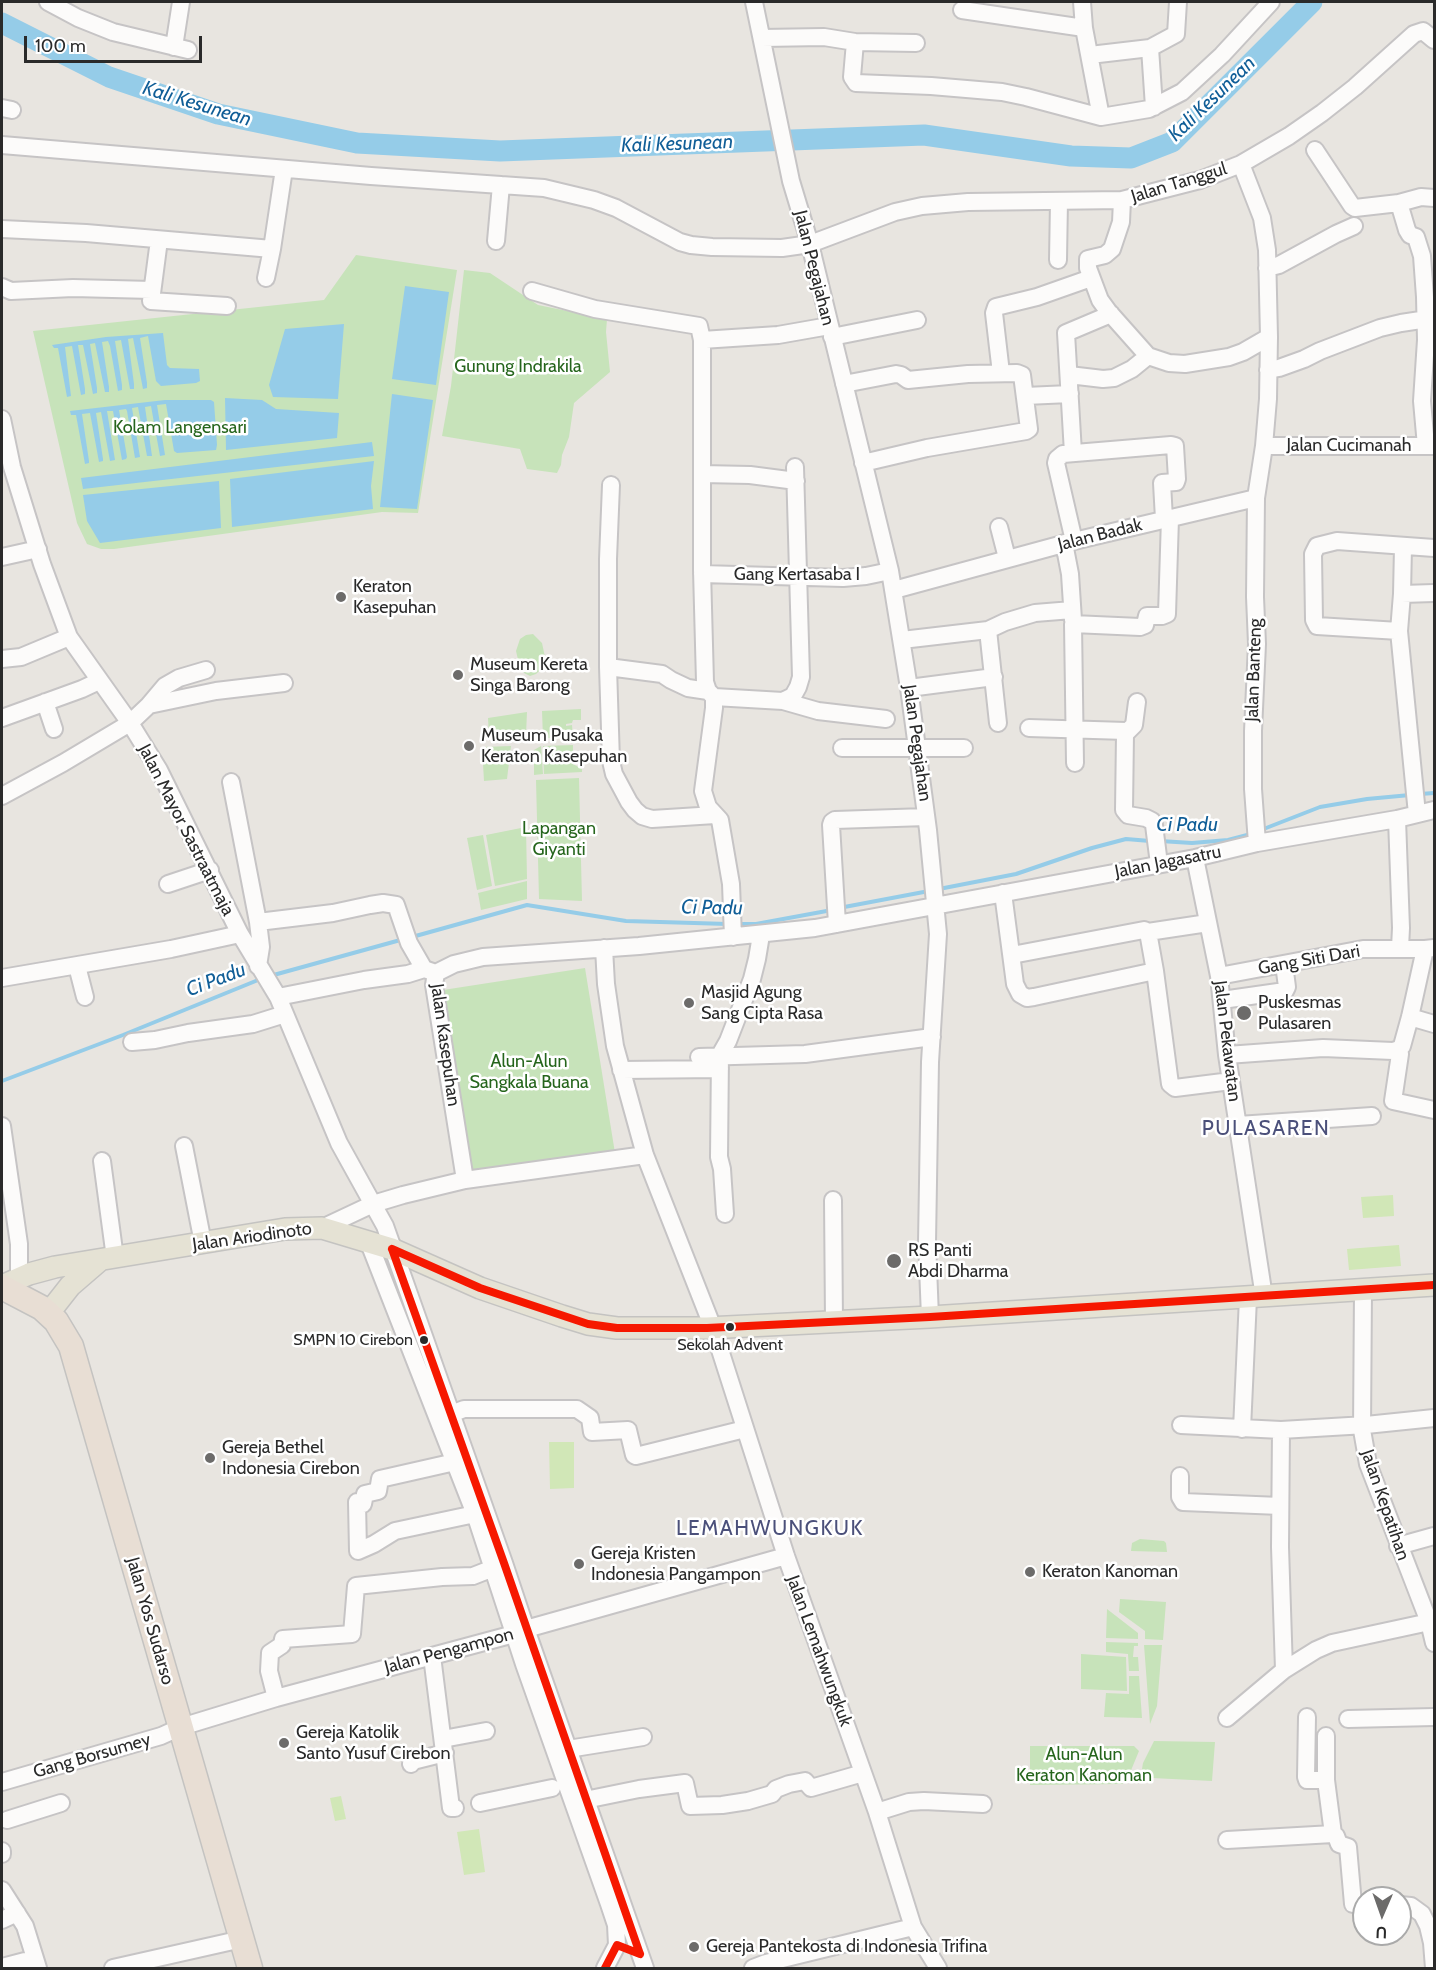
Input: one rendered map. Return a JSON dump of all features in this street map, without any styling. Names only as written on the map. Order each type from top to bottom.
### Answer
[{"type":"highway","name":"Jalan Yos Sudarso","points":[[8,1289],[29,1300],[56,1321],[71,1346],[250,1968]]},
{"type":"main road","name":"Jalan Ariodinoto","points":[[8,1289],[55,1267],[285,1229],[322,1228],[392,1250],[480,1288],[588,1324],[617,1328],[713,1328],[930,1317],[1434,1285]]},
{"type":"main road","points":[[48,1314],[70,1286],[107,1259]]},
{"type":"street","points":[[48,2],[78,18],[113,32],[181,49],[181,2]]},
{"type":"street","name":"Jalan Pegajahan","points":[[754,2],[791,181],[810,244],[890,571],[909,688],[938,934],[932,1037],[927,1242],[930,1317]]},
{"type":"street","points":[[1082,2],[1084,28],[1101,117]]},
{"type":"street","points":[[1090,55],[1150,48],[1176,34],[1178,2]]},
{"type":"street","points":[[855,42],[852,77],[856,83],[1002,92],[1101,117],[1154,107],[1182,92],[1222,55],[1271,2]]},
{"type":"street","points":[[962,10],[1084,28]]},
{"type":"street","name":"Jalan Tanggul","points":[[2,145],[544,188],[594,200],[616,208],[680,242],[691,245],[758,248],[810,244],[895,212],[922,206],[968,202],[1122,200],[1200,180],[1241,164],[1290,136],[1355,87],[1414,34],[1423,31],[1434,40]]},
{"type":"street","points":[[762,38],[825,38],[855,42],[916,44]]},
{"type":"street","points":[[1150,48],[1154,107]]},
{"type":"street","points":[[1315,150],[1352,207],[1399,203],[1421,197],[1434,198]]},
{"type":"street","points":[[1241,164],[1262,218],[1267,268],[1268,399],[1256,498]]},
{"type":"street","points":[[266,278],[284,169]]},
{"type":"street","points":[[496,241],[501,185]]},
{"type":"street","points":[[1122,200],[1121,222],[1112,249],[1105,255],[1088,259],[1088,267],[1100,300],[1149,356],[1169,363],[1185,364],[1228,357],[1243,352],[1269,337]]},
{"type":"street","points":[[1058,260],[1059,201]]},
{"type":"street","points":[[1399,203],[1408,233],[1416,237],[1428,255],[1430,446]]},
{"type":"street","points":[[1267,268],[1280,266],[1354,226]]},
{"type":"street","points":[[2,229],[86,233],[272,249]]},
{"type":"street","points":[[159,240],[150,300],[227,306]]},
{"type":"street","points":[[1001,373],[994,313],[996,307],[1037,297],[1091,278]]},
{"type":"street","points":[[2,287],[11,291],[73,288],[152,290]]},
{"type":"street","points":[[532,291],[595,309],[699,326],[702,340],[702,574],[705,682],[714,708],[703,792],[705,801],[720,820],[732,900],[733,934]]},
{"type":"street","points":[[1073,453],[1066,333],[1111,314]]},
{"type":"street","points":[[1268,370],[1304,359],[1380,328],[1430,318]]},
{"type":"street","points":[[702,340],[830,331],[917,321]]},
{"type":"street","points":[[1069,375],[1114,378],[1132,369],[1149,356]]},
{"type":"street","points":[[844,384],[896,374],[908,380],[968,374],[1021,374],[1029,429],[1026,431],[927,448],[863,463]]},
{"type":"street","points":[[1025,396],[1070,393]]},
{"type":"street","name":"Jalan Mayor Sastraatmaja","points":[[2,419],[7,469],[69,637],[159,770],[240,934],[275,992],[339,1143],[385,1226],[451,1414],[461,1467]]},
{"type":"street","points":[[902,640],[988,630],[1035,613],[1072,617],[1140,627],[1145,625],[1147,616],[1167,614],[1167,518],[1162,483],[1176,482],[1175,446],[1073,453],[1059,457],[1056,463],[1069,542],[1072,617],[1075,763]]},
{"type":"street","name":"Jalan Cucimanah","points":[[1264,446],[1430,446]]},
{"type":"street","points":[[702,474],[796,474],[801,677],[793,696],[783,701]]},
{"type":"street","points":[[611,484],[608,667],[612,768],[629,802],[642,816],[652,819],[715,815]]},
{"type":"street","name":"Jalan Badak","points":[[894,590],[1069,542],[1256,498]]},
{"type":"street","name":"Jalan Banteng","points":[[1256,498],[1257,644],[1253,731],[1256,832]]},
{"type":"street","points":[[999,527],[1007,558]]},
{"type":"street","points":[[1399,631],[1317,626],[1314,620],[1314,554],[1317,546],[1337,541],[1434,548]]},
{"type":"street","points":[[1403,547],[1399,631],[1417,809]]},
{"type":"street","points":[[2,557],[38,549]]},
{"type":"street","name":"Gang Kertasaba I","points":[[702,574],[843,578],[890,571]]},
{"type":"street","points":[[1402,594],[1434,593]]},
{"type":"street","points":[[988,630],[998,723]]},
{"type":"street","points":[[2,659],[21,657],[69,637]]},
{"type":"street","points":[[608,667],[662,674],[688,688],[711,694],[783,701],[818,711],[886,719]]},
{"type":"street","points":[[2,796],[129,723],[165,686],[179,678],[206,670]]},
{"type":"street","points":[[909,688],[994,677]]},
{"type":"street","points":[[2,718],[99,681]]},
{"type":"street","points":[[149,705],[216,691],[284,683]]},
{"type":"street","points":[[45,702],[54,729]]},
{"type":"street","points":[[1029,728],[1126,731],[1134,725],[1137,702]]},
{"type":"street","points":[[1126,731],[1124,810],[1128,815],[1151,820],[1154,825],[1158,859]]},
{"type":"street","points":[[842,748],[964,748]]},
{"type":"street","points":[[231,782],[258,922],[261,947],[258,966]]},
{"type":"street","name":"Jalan Jagasatru","points":[[935,895],[1003,893],[1158,859],[1195,858],[1256,832],[1397,819],[1417,809],[1434,810]]},
{"type":"street","points":[[836,916],[832,822],[835,820],[926,817]]},
{"type":"street","points":[[1397,819],[1400,948]]},
{"type":"street","name":"Jalan Pekawatan","points":[[1195,858],[1219,976],[1227,1054],[1238,1125],[1256,1297],[1242,1428]]},
{"type":"street","points":[[168,884],[210,870]]},
{"type":"street","points":[[1003,893],[1017,990],[1027,998],[1155,971]]},
{"type":"street","name":"Jalan Kasepuhan","points":[[465,1180],[430,971],[483,957],[604,948],[733,934],[761,935],[935,895]]},
{"type":"street","points":[[258,922],[333,913],[383,903],[396,905],[408,938],[430,971],[275,992]]},
{"type":"street","points":[[1012,955],[1144,930],[1148,932],[1208,923]]},
{"type":"street","points":[[1148,932],[1171,1087],[1231,1081]]},
{"type":"street","points":[[2,978],[171,949],[240,934]]},
{"type":"street","points":[[725,1214],[718,1156],[720,1062],[752,979],[761,935]]},
{"type":"street","points":[[604,948],[606,984],[615,1046],[645,1155],[713,1328]]},
{"type":"street","name":"Gang Siti Dari","points":[[1219,976],[1363,949],[1430,949]]},
{"type":"street","points":[[1430,949],[1399,1049],[1393,1101],[1434,1110]]},
{"type":"street","points":[[1222,1000],[1285,991],[1287,987],[1284,964]]},
{"type":"street","points":[[77,966],[85,997]]},
{"type":"street","points":[[132,1042],[253,1024],[285,1014]]},
{"type":"street","points":[[1410,1017],[1434,1024]]},
{"type":"street","points":[[621,1070],[805,1054],[932,1037]]},
{"type":"street","points":[[1227,1054],[1323,1048],[1394,1051],[1399,1049]]},
{"type":"street","points":[[699,1057],[720,1062]]},
{"type":"street","points":[[1238,1125],[1372,1116]]},
{"type":"street","points":[[3,1126],[19,1244],[8,1289]]},
{"type":"street","points":[[184,1146],[202,1243]]},
{"type":"street","points":[[322,1228],[373,1204],[465,1180],[645,1155]]},
{"type":"street","points":[[102,1161],[107,1259]]},
{"type":"street","points":[[832,1200],[834,1322]]},
{"type":"street","points":[[369,1243],[461,1467],[498,1566],[554,1730],[558,1785],[583,1805]]},
{"type":"street","name":"Jalan Kepatihan","points":[[1363,1290],[1362,1425],[1368,1464],[1398,1546],[1432,1622],[1434,1642]]},
{"type":"street","name":"Jalan Lemahwungkuk","points":[[713,1328],[786,1556],[877,1812],[913,1927],[938,1968]]},
{"type":"street","points":[[451,1414],[464,1409],[577,1409],[590,1418],[592,1432],[628,1430],[636,1456],[745,1429]]},
{"type":"street","points":[[1181,1425],[1281,1430],[1434,1418]]},
{"type":"street","points":[[1281,1430],[1280,1547],[1289,1673]]},
{"type":"street","points":[[461,1467],[475,1514],[498,1566]]},
{"type":"street","points":[[461,1467],[381,1479],[378,1491],[366,1494],[363,1504],[357,1503],[358,1551],[395,1532],[475,1514]]},
{"type":"street","points":[[1180,1476],[1180,1497],[1183,1502],[1280,1506]]},
{"type":"street","points":[[1398,1546],[1434,1536]]},
{"type":"street","name":"Jalan Pengampon","points":[[182,1727],[276,1698],[520,1632],[786,1556]]},
{"type":"street","points":[[276,1698],[269,1671],[270,1653],[282,1645],[283,1639],[352,1634],[356,1586],[473,1576],[498,1566]]},
{"type":"street","points":[[1227,1718],[1235,1709],[1289,1673],[1316,1650],[1332,1643],[1432,1622]]},
{"type":"street","points":[[432,1656],[451,1808],[558,1785]]},
{"type":"street","points":[[1307,1717],[1306,1777],[1307,1780],[1326,1780]]},
{"type":"street","points":[[1348,1719],[1434,1717]]},
{"type":"street","name":"Gang Borsumey","points":[[2,1782],[161,1736],[182,1727]]},
{"type":"street","points":[[554,1730],[568,1749],[616,1925],[617,1945],[604,1968]]},
{"type":"street","points":[[411,1764],[412,1761],[444,1746],[486,1731]]},
{"type":"street","points":[[1326,1736],[1326,1780],[1333,1834],[1340,1844],[1348,1847],[1352,1893]]},
{"type":"street","points":[[568,1749],[644,1737]]},
{"type":"street","points":[[583,1805],[639,1789],[685,1783],[690,1806],[722,1805],[772,1794],[776,1789],[789,1784],[805,1781],[811,1788],[863,1773]]},
{"type":"street","points":[[877,1812],[924,1800],[983,1804]]},
{"type":"street","points":[[3,1816],[61,1803]]},
{"type":"street","points":[[1227,1840],[1333,1834]]},
{"type":"street","points":[[596,1850],[643,1961]]},
{"type":"street","points":[[2,1890],[25,1926],[38,1968]]},
{"type":"street","points":[[1412,1907],[1422,1914],[1428,1926],[1434,1968]]},
{"type":"street","points":[[2,1920],[17,1913]]},
{"type":"street","points":[[753,1968],[913,1927]]},
{"type":"street","points":[[113,1968],[242,1939]]},
{"type":"street","points":[[617,1945],[643,1961]]},
{"type":"street","points":[[2,1966],[25,1961],[38,1968]]},
{"type":"green space","name":"Kolam Langensari","points":[[356,255],[457,270],[418,513],[382,512],[114,549],[101,549],[87,544],[77,523],[33,331],[324,300]]},
{"type":"green space","name":"Gunung Indrakila","points":[[464,270],[490,273],[538,305],[607,319],[610,372],[574,403],[569,437],[557,473],[527,469],[520,449],[442,436],[451,386]]},
{"type":"green space","points":[[533,634],[542,643],[545,657],[541,669],[530,676],[520,668],[516,651],[520,639]]},
{"type":"green space","points":[[581,709],[581,720],[573,720],[572,723],[566,724],[566,726],[572,725],[573,738],[543,738],[542,711]]},
{"type":"green space","points":[[527,712],[526,735],[489,736],[488,718]]},
{"type":"green space","points":[[573,745],[573,764],[582,769],[582,772],[544,774],[543,746]]},
{"type":"green space","points":[[511,746],[507,779],[484,781],[482,747]]},
{"type":"green space","points":[[541,746],[543,774],[534,775],[534,750]]},
{"type":"green space","name":"Lapangan Giyanti","points":[[579,778],[582,901],[539,899],[536,780]]},
{"type":"green space","points":[[526,827],[527,879],[495,886],[486,835]]},
{"type":"green space","points":[[483,835],[492,886],[477,890],[467,838]]},
{"type":"green space","points":[[527,881],[527,899],[481,910],[478,893]]},
{"type":"green space","name":"Alun-Alun Sangkala Buana","points":[[585,968],[615,1153],[473,1176],[443,990]]},
{"type":"green space","points":[[1393,1195],[1394,1216],[1363,1218],[1361,1197]]},
{"type":"green space","points":[[1399,1245],[1401,1266],[1349,1270],[1347,1249]]},
{"type":"green space","points":[[549,1442],[574,1442],[574,1488],[550,1489]]},
{"type":"green space","points":[[1140,1539],[1164,1541],[1167,1552],[1131,1551],[1132,1543]]},
{"type":"green space","points":[[1120,1599],[1166,1602],[1163,1640],[1145,1639],[1145,1631],[1119,1612]]},
{"type":"green space","points":[[1107,1609],[1138,1633],[1138,1639],[1106,1638]]},
{"type":"green space","points":[[1106,1642],[1138,1643],[1138,1646],[1134,1646],[1133,1657],[1138,1657],[1139,1671],[1129,1671],[1128,1654],[1106,1652]]},
{"type":"green space","points":[[1144,1645],[1162,1645],[1157,1706],[1150,1724]]},
{"type":"green space","points":[[1081,1654],[1126,1657],[1127,1691],[1081,1689]]},
{"type":"green space","points":[[1129,1676],[1139,1676],[1142,1718],[1104,1717],[1106,1693],[1129,1694]]},
{"type":"green space","name":"Alun-Alun Keraton Kanoman","points":[[1154,1741],[1215,1742],[1212,1781],[1152,1778],[1144,1774],[1143,1763]]},
{"type":"green space","name":"Alun-Alun Keraton Kanoman","points":[[1030,1746],[1134,1746],[1139,1751],[1127,1780],[1122,1784],[1030,1785]]},
{"type":"green space","points":[[341,1796],[346,1819],[335,1821],[330,1798]]},
{"type":"green space","points":[[479,1829],[485,1872],[464,1875],[457,1832]]},
{"type":"water","points":[[405,286],[449,292],[436,385],[392,379]]},
{"type":"water","points":[[344,324],[338,399],[273,397],[269,385],[285,329]]},
{"type":"water","points":[[163,333],[167,365],[170,368],[199,369],[200,381],[161,386],[156,381],[148,336],[140,338],[147,383],[147,388],[143,389],[133,338],[128,339],[134,389],[130,389],[121,340],[115,341],[122,385],[122,390],[118,391],[108,341],[102,342],[109,392],[105,392],[95,343],[90,344],[97,388],[97,393],[93,394],[83,345],[78,345],[85,389],[85,394],[81,395],[72,346],[65,347],[71,396],[67,397],[58,348],[52,345],[106,337]]},
{"type":"water","points":[[392,394],[433,400],[417,509],[380,507]]},
{"type":"water","points":[[225,398],[262,400],[276,409],[339,413],[337,438],[226,450]]},
{"type":"water","points":[[165,400],[211,400],[214,402],[216,450],[177,453],[174,451],[166,404],[157,405],[165,455],[160,456],[151,406],[145,407],[152,456],[147,456],[138,407],[132,408],[140,457],[135,458],[127,411],[126,409],[119,410],[127,457],[122,460],[113,411],[107,411],[115,460],[110,461],[101,412],[96,413],[103,459],[99,462],[90,413],[82,414],[89,461],[85,464],[76,415],[71,415],[70,411]]},
{"type":"water","points":[[372,442],[374,456],[83,489],[81,478]]},
{"type":"water","points":[[374,461],[371,486],[373,509],[232,527],[230,479]]},
{"type":"water","points":[[219,481],[221,528],[100,543],[87,521],[83,495]]},
{"type":"waterway","name":"Kali Kesunean","points":[[2,23],[109,77],[218,114],[357,143],[500,151],[924,135],[1071,156],[1131,158],[1172,142],[1312,2]]},
{"type":"waterway","name":"Ci Padu","points":[[1420,794],[1434,793]]},
{"type":"waterway","name":"Ci Padu","points":[[1261,830],[1320,807],[1410,795]]},
{"type":"waterway","name":"Ci Padu","points":[[1160,841],[1192,843],[1228,840],[1251,834]]},
{"type":"waterway","name":"Ci Padu","points":[[939,889],[1016,874],[1126,839],[1150,841]]},
{"type":"waterway","name":"Ci Padu","points":[[839,908],[929,891]]},
{"type":"waterway","name":"Ci Padu","points":[[412,937],[527,905],[626,921],[728,924]]},
{"type":"waterway","name":"Ci Padu","points":[[736,924],[756,924],[832,910]]},
{"type":"waterway","name":"Ci Padu","points":[[270,976],[404,939]]},
{"type":"waterway","name":"Ci Padu","points":[[2,1081],[263,978]]},
{"type":"transit line","points":[[392,1249],[480,1288],[588,1324],[617,1328],[707,1328],[930,1317],[1434,1285]]},
{"type":"transit line","points":[[392,1249],[640,1954]]},
{"type":"transit line","points":[[605,1968],[617,1945],[640,1954]]},
{"type":"place","name":"Keraton Kasepuhan","points":[[341,597]]},
{"type":"place","name":"Museum Kereta Singa Barong","points":[[458,675]]},
{"type":"place","name":"Museum Pusaka Keraton Kasepuhan","points":[[469,746]]},
{"type":"place","name":"Masjid Agung Sang Cipta Rasa","points":[[689,1003]]},
{"type":"place","name":"Puskesmas Pulasaren","points":[[1244,1013]]},
{"type":"place","name":"RS Panti Abdi Dharma","points":[[894,1261]]},
{"type":"place","name":"Sekolah Advent","points":[[730,1327]]},
{"type":"place","name":"SMPN 10 Cirebon","points":[[424,1340]]},
{"type":"place","name":"Gereja Bethel Indonesia Cirebon","points":[[210,1458]]},
{"type":"place","name":"Gereja Kristen Indonesia Pangampon","points":[[579,1564]]},
{"type":"place","name":"Keraton Kanoman","points":[[1030,1572]]},
{"type":"place","name":"Gereja Katolik Santo Yusuf Cirebon","points":[[284,1743]]},
{"type":"place","name":"Gereja Pantekosta di Indonesia Trifina","points":[[694,1947]]},
{"type":"district","name":"PULASAREN","points":[[1266,1129]]},
{"type":"district","name":"LEMAHWUNGKUK","points":[[770,1529]]}]
